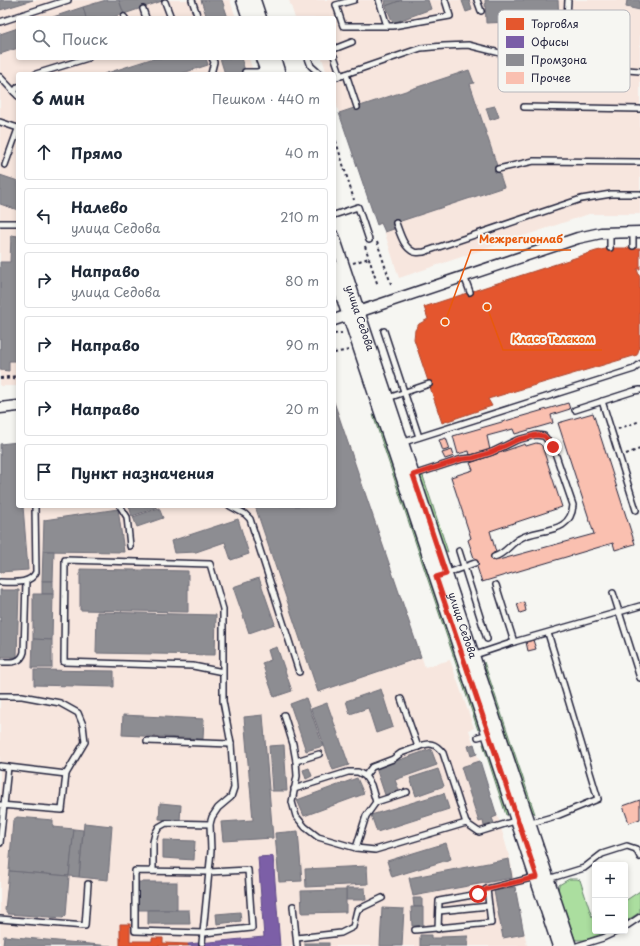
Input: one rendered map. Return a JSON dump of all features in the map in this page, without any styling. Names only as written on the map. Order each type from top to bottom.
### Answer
[{"type":"street","points":[[244,0],[249,16]]},
{"type":"street","points":[[255,0],[260,16]]},
{"type":"street","points":[[336,319],[578,238],[610,232],[636,232]]},
{"type":"street","name":"улица Седова","points":[[336,244],[354,313],[469,657],[489,734],[524,822],[543,878],[571,946]]},
{"type":"street","name":"улица Седова","points":[[336,272],[388,398],[397,444],[413,475],[441,575]]},
{"type":"street","points":[[0,408],[16,406]]},
{"type":"street","name":"улица Седова","points":[[543,878],[560,946]]},
{"type":"lane","points":[[19,16],[68,0]]},
{"type":"lane","points":[[192,0],[197,16]]},
{"type":"lane","points":[[354,0],[336,5],[343,26],[393,26],[450,16],[445,0]]},
{"type":"lane","points":[[379,0],[387,26]]},
{"type":"lane","points":[[477,0],[481,11]]},
{"type":"lane","points":[[567,10],[568,0]]},
{"type":"lane","points":[[165,2],[170,16]]},
{"type":"lane","points":[[143,9],[145,16]]},
{"type":"lane","points":[[0,22],[16,17]]},
{"type":"lane","points":[[336,48],[352,42]]},
{"type":"lane","points":[[336,77],[421,48],[468,45],[498,52]]},
{"type":"lane","points":[[42,72],[82,60]]},
{"type":"lane","points":[[212,72],[214,62],[213,60]]},
{"type":"lane","points":[[309,60],[311,66],[318,72]]},
{"type":"lane","points":[[335,60],[341,76]]},
{"type":"lane","points":[[245,72],[268,68]]},
{"type":"lane","points":[[630,70],[640,71]]},
{"type":"lane","points":[[346,74],[357,107]]},
{"type":"lane","points":[[0,77],[16,94]]},
{"type":"lane","points":[[524,107],[640,109]]},
{"type":"lane","points":[[0,122],[16,127]]},
{"type":"lane","points":[[5,165],[16,134]]},
{"type":"lane","points":[[498,169],[534,161],[640,162]]},
{"type":"lane","points":[[396,223],[403,240],[408,247],[414,252],[424,252],[581,199],[611,194],[640,194]]},
{"type":"lane","points":[[336,214],[358,207],[369,240]]},
{"type":"lane","points":[[0,223],[16,223]]},
{"type":"lane","points":[[610,232],[610,248]]},
{"type":"lane","points":[[633,246],[636,232]]},
{"type":"lane","points":[[464,276],[470,292]]},
{"type":"lane","points":[[384,331],[420,437]]},
{"type":"lane","points":[[397,444],[634,369],[640,364]]},
{"type":"lane","points":[[388,398],[429,384]]},
{"type":"lane","points":[[575,410],[640,390]]},
{"type":"lane","points":[[602,401],[636,510]]},
{"type":"lane","points":[[413,475],[462,459],[473,458],[517,440],[536,435],[544,436],[549,441],[553,447],[573,505],[573,514],[567,522],[560,526],[520,538],[500,555],[494,557]]},
{"type":"lane","points":[[0,582],[26,581],[34,576],[36,572],[35,508]]},
{"type":"lane","points":[[121,508],[127,518],[130,546]]},
{"type":"lane","points":[[234,508],[245,514],[250,519],[299,672]]},
{"type":"lane","points":[[458,551],[487,639]]},
{"type":"lane","points":[[202,943],[211,851],[210,824],[212,817],[218,808],[231,797],[234,788],[231,744],[223,702],[223,672],[223,609],[210,564],[65,560],[64,662],[193,666],[223,672]]},
{"type":"lane","points":[[441,575],[475,563]]},
{"type":"lane","points":[[0,662],[14,662],[23,657],[26,581]]},
{"type":"lane","points":[[496,585],[514,642]]},
{"type":"lane","points":[[613,593],[640,678]]},
{"type":"lane","points":[[469,657],[514,642],[640,606]]},
{"type":"lane","points":[[365,776],[372,767],[393,759],[401,753],[427,743],[433,744],[443,753],[466,823],[478,832],[559,815],[598,799],[548,633]]},
{"type":"lane","points":[[0,696],[22,696],[60,703],[78,713],[83,725],[85,742],[66,774],[62,810],[2,805]]},
{"type":"lane","points":[[401,699],[418,747]]},
{"type":"lane","points":[[284,715],[293,744],[296,761],[297,776],[292,802],[296,816],[305,827],[318,836],[356,848],[375,850],[466,823]]},
{"type":"lane","points":[[147,740],[231,744]]},
{"type":"lane","points":[[296,761],[319,754]]},
{"type":"lane","points":[[0,766],[66,774]]},
{"type":"lane","points":[[0,843],[2,805],[8,767]]},
{"type":"lane","points":[[294,789],[348,772],[358,772],[365,776],[371,785],[376,802]]},
{"type":"lane","points":[[356,848],[366,816],[376,802],[407,792]]},
{"type":"lane","points":[[153,871],[154,834],[159,827],[166,823],[210,824]]},
{"type":"lane","points":[[438,929],[439,901],[478,894],[487,889],[584,868],[602,854],[627,846],[636,849],[640,857]]},
{"type":"lane","points":[[248,870],[252,928],[204,933],[135,931],[135,871],[209,872],[248,870]]},
{"type":"lane","points":[[0,919],[85,926],[88,884]]},
{"type":"lane","points":[[415,930],[491,923],[487,889]]},
{"type":"lane","points":[[297,938],[341,933],[353,927],[357,910],[382,898]]},
{"type":"lane","points":[[293,906],[297,946]]},
{"type":"lane","points":[[439,911],[489,906]]},
{"type":"lane","points":[[628,925],[640,917]]},
{"type":"lane","points":[[577,946],[612,934]]},
{"type":"path","points":[[336,142],[356,207]]},
{"type":"path","points":[[378,286],[365,245],[377,242],[391,284]]},
{"type":"path","points":[[353,263],[369,258]]},
{"type":"path","points":[[336,334],[342,333]]},
{"type":"path","points":[[336,352],[350,349]]},
{"type":"path","points":[[0,378],[16,377]]},
{"type":"path","points":[[612,431],[640,421]]},
{"type":"path","points":[[619,456],[640,449]]},
{"type":"shaded area","points":[[0,0],[230,0],[235,16],[16,16],[16,60],[250,60],[253,72],[16,72],[16,386],[0,386]]},
{"type":"shaded area","points":[[289,0],[640,0],[640,214],[589,214],[399,278],[382,224],[377,225],[339,113],[336,103],[336,72],[326,72],[323,60],[336,60],[336,16],[294,16]]},
{"type":"shaded area","points":[[336,406],[425,667],[450,660],[474,728],[469,730],[498,817],[510,859],[527,946],[0,946],[0,444],[16,442],[16,508],[336,508]]},
{"type":"green space","points":[[376,414],[481,729],[478,730],[373,415]]},
{"type":"green space","points":[[423,476],[448,552],[444,550],[420,477]]},
{"type":"green space","points":[[484,662],[535,814],[531,810],[483,668]]},
{"type":"green space","points":[[486,743],[510,814],[506,815],[483,744]]},
{"type":"green space","points":[[569,879],[580,880],[592,917],[592,934],[601,934],[585,940],[575,940],[558,890],[559,885]]},
{"type":"green space","points":[[640,891],[640,912],[628,920],[628,899]]},
{"type":"building: Торговля","points":[[610,248],[640,248],[640,269],[637,269],[640,278],[640,346],[637,355],[488,399],[492,406],[442,423],[414,339],[415,330],[419,324],[428,319],[424,307],[596,251]]},
{"type":"building: Торговля","points":[[120,924],[130,924],[130,941],[152,941],[152,938],[163,938],[163,943],[188,944],[189,946],[120,946]]},
{"type":"building: Офисы","points":[[273,856],[280,946],[189,946],[188,944],[264,937],[258,857]]},
{"type":"building: Промзона","points":[[0,0],[33,0],[0,10]]},
{"type":"building: Промзона","points":[[106,0],[119,0],[124,14],[117,16],[85,16],[83,7]]},
{"type":"building: Промзона","points":[[119,0],[165,0],[124,14]]},
{"type":"building: Промзона","points":[[201,0],[222,0],[227,16],[206,16]]},
{"type":"building: Промзона","points":[[385,0],[402,0],[386,6]]},
{"type":"building: Промзона","points":[[402,0],[428,0],[431,9],[393,23],[386,6]]},
{"type":"building: Промзона","points":[[469,0],[472,10],[466,12],[462,1]]},
{"type":"building: Промзона","points":[[485,0],[558,0],[558,10],[498,10],[498,23],[486,23]]},
{"type":"building: Промзона","points":[[627,0],[640,0],[640,10],[626,7]]},
{"type":"building: Промзона","points":[[83,7],[85,16],[56,16]]},
{"type":"building: Промзона","points":[[16,29],[16,49],[0,54],[0,34]]},
{"type":"building: Промзона","points":[[148,60],[207,60],[208,65],[186,72],[110,72]]},
{"type":"building: Промзона","points":[[221,60],[242,60],[245,72],[224,72]]},
{"type":"building: Промзона","points":[[469,70],[474,83],[470,84],[504,187],[392,224],[394,229],[385,232],[381,223],[377,225],[339,113]]},
{"type":"building: Промзона","points":[[495,106],[499,117],[490,120],[486,108]]},
{"type":"building: Промзона","points":[[0,175],[16,180],[16,209],[0,204]]},
{"type":"building: Промзона","points":[[11,235],[16,236],[16,361],[9,361],[9,371],[0,370],[0,262],[10,262]]},
{"type":"building: Промзона","points":[[336,408],[421,657],[318,692],[256,508],[336,508]]},
{"type":"building: Промзона","points":[[16,442],[16,508],[23,508],[28,570],[0,572],[0,444]]},
{"type":"building: Промзона","points":[[130,508],[156,508],[132,516]]},
{"type":"building: Промзона","points":[[159,508],[163,518],[137,527],[133,517]]},
{"type":"building: Промзона","points":[[118,509],[124,552],[43,551],[44,520]]},
{"type":"building: Промзона","points":[[238,519],[249,554],[231,560],[225,542],[196,552],[174,553],[171,541]]},
{"type":"building: Промзона","points":[[43,551],[54,551],[53,581],[42,581]]},
{"type":"building: Промзона","points":[[80,569],[188,571],[188,612],[80,610]]},
{"type":"building: Промзона","points":[[259,578],[275,624],[249,633],[233,587]]},
{"type":"building: Промзона","points":[[42,581],[53,581],[53,594],[42,594]]},
{"type":"building: Промзона","points":[[0,590],[19,590],[17,657],[0,657]]},
{"type":"building: Промзона","points":[[33,594],[53,594],[52,640],[33,639]]},
{"type":"building: Промзона","points":[[97,612],[216,615],[215,655],[96,653]]},
{"type":"building: Промзона","points":[[33,639],[52,640],[52,668],[32,668]]},
{"type":"building: Промзона","points":[[277,647],[292,691],[274,697],[262,663],[271,660],[268,650]]},
{"type":"building: Промзона","points":[[34,670],[114,671],[114,687],[34,685]]},
{"type":"building: Промзона","points":[[381,689],[393,727],[376,733],[368,708],[350,714],[346,701]]},
{"type":"building: Промзона","points":[[306,698],[323,746],[306,751],[290,704]]},
{"type":"building: Промзона","points":[[327,703],[349,765],[333,770],[311,709]]},
{"type":"building: Промзона","points":[[123,715],[204,719],[203,739],[122,735]]},
{"type":"building: Промзона","points":[[263,715],[273,838],[223,841],[221,822],[253,820],[244,717]]},
{"type":"building: Промзона","points":[[474,744],[477,754],[471,756],[468,746]]},
{"type":"building: Промзона","points":[[284,745],[287,791],[272,791],[269,746]]},
{"type":"building: Промзона","points":[[431,749],[437,765],[395,780],[399,790],[385,795],[376,768]]},
{"type":"building: Промзона","points":[[480,761],[497,816],[492,818],[494,823],[484,826],[483,821],[479,822],[461,767]]},
{"type":"building: Промзона","points":[[309,768],[312,776],[306,779],[303,770]]},
{"type":"building: Промзона","points":[[438,769],[444,786],[416,796],[410,778]]},
{"type":"building: Промзона","points":[[357,778],[364,794],[304,816],[297,800]]},
{"type":"building: Промзона","points":[[444,793],[449,809],[377,832],[371,815]]},
{"type":"building: Промзона","points":[[160,803],[181,805],[180,821],[159,819]]},
{"type":"building: Промзона","points":[[17,817],[53,820],[53,827],[74,829],[69,876],[9,871],[13,820]]},
{"type":"building: Промзона","points":[[84,823],[112,826],[108,880],[79,877]]},
{"type":"building: Промзона","points":[[74,829],[83,830],[79,877],[69,876]]},
{"type":"building: Промзона","points":[[298,831],[302,881],[279,882],[275,833]]},
{"type":"building: Промзона","points":[[163,840],[195,841],[194,860],[163,858]]},
{"type":"building: Промзона","points":[[446,843],[451,859],[392,877],[387,861]]},
{"type":"building: Промзона","points":[[509,859],[512,878],[413,896],[409,878]]},
{"type":"building: Промзона","points":[[367,866],[368,884],[306,887],[305,869]]},
{"type":"building: Промзона","points":[[9,871],[69,876],[66,915],[63,918],[8,914],[5,910]]},
{"type":"building: Промзона","points":[[138,882],[177,882],[177,910],[138,910]]},
{"type":"building: Промзона","points":[[515,887],[524,934],[503,938],[494,891]]},
{"type":"building: Промзона","points":[[346,888],[365,888],[366,900],[346,900]]},
{"type":"building: Промзона","points":[[346,890],[346,912],[302,913],[301,891]]},
{"type":"building: Промзона","points":[[413,898],[422,898],[422,907],[414,907]]},
{"type":"building: Промзона","points":[[411,907],[423,907],[423,925],[412,926]]},
{"type":"building: Промзона","points":[[382,908],[404,909],[402,946],[380,946]]},
{"type":"building: Промзона","points":[[148,910],[189,910],[190,924],[148,924]]},
{"type":"building: Промзона","points":[[240,912],[241,921],[217,924],[216,914]]},
{"type":"building: Промзона","points":[[420,935],[431,935],[431,938],[468,936],[468,946],[420,946]]},
{"type":"building: Промзона","points":[[4,936],[111,946],[3,946]]},
{"type":"building: Промзона","points":[[305,943],[329,943],[329,946],[305,946]]},
{"type":"building: Прочее","points":[[568,403],[570,409],[551,415],[553,423],[515,434],[513,429],[487,436],[490,450],[470,455],[469,451],[458,454],[453,436]]},
{"type":"building: Прочее","points":[[593,413],[635,544],[615,550],[613,543],[482,582],[468,540],[471,538],[451,477],[473,470],[470,463],[525,444],[526,446],[536,443],[540,444],[542,446],[562,507],[490,531],[496,552],[493,553],[495,561],[594,534],[558,423]]},
{"type":"building: Прочее","points":[[446,438],[450,449],[443,451],[439,440]]},
{"type":"building: Прочее","points":[[452,450],[454,456],[445,459],[442,453]]},
{"type":"building: Прочее","points":[[524,602],[526,611],[520,613],[517,604]]},
{"type":"building: Прочее","points":[[533,640],[536,649],[528,651],[526,642]]},
{"type":"building: Прочее","points":[[640,800],[640,819],[629,823],[623,806]]},
{"type":"place","name":"Класс Телеком","points":[[487,307]]},
{"type":"place","name":"Межрегионлаб","points":[[445,322]]},
{"type":"route","points":[[478,894],[487,889],[537,877],[436,577],[446,574],[413,475],[462,459],[473,458],[492,452],[517,440],[536,435],[544,436],[553,447]]}]
